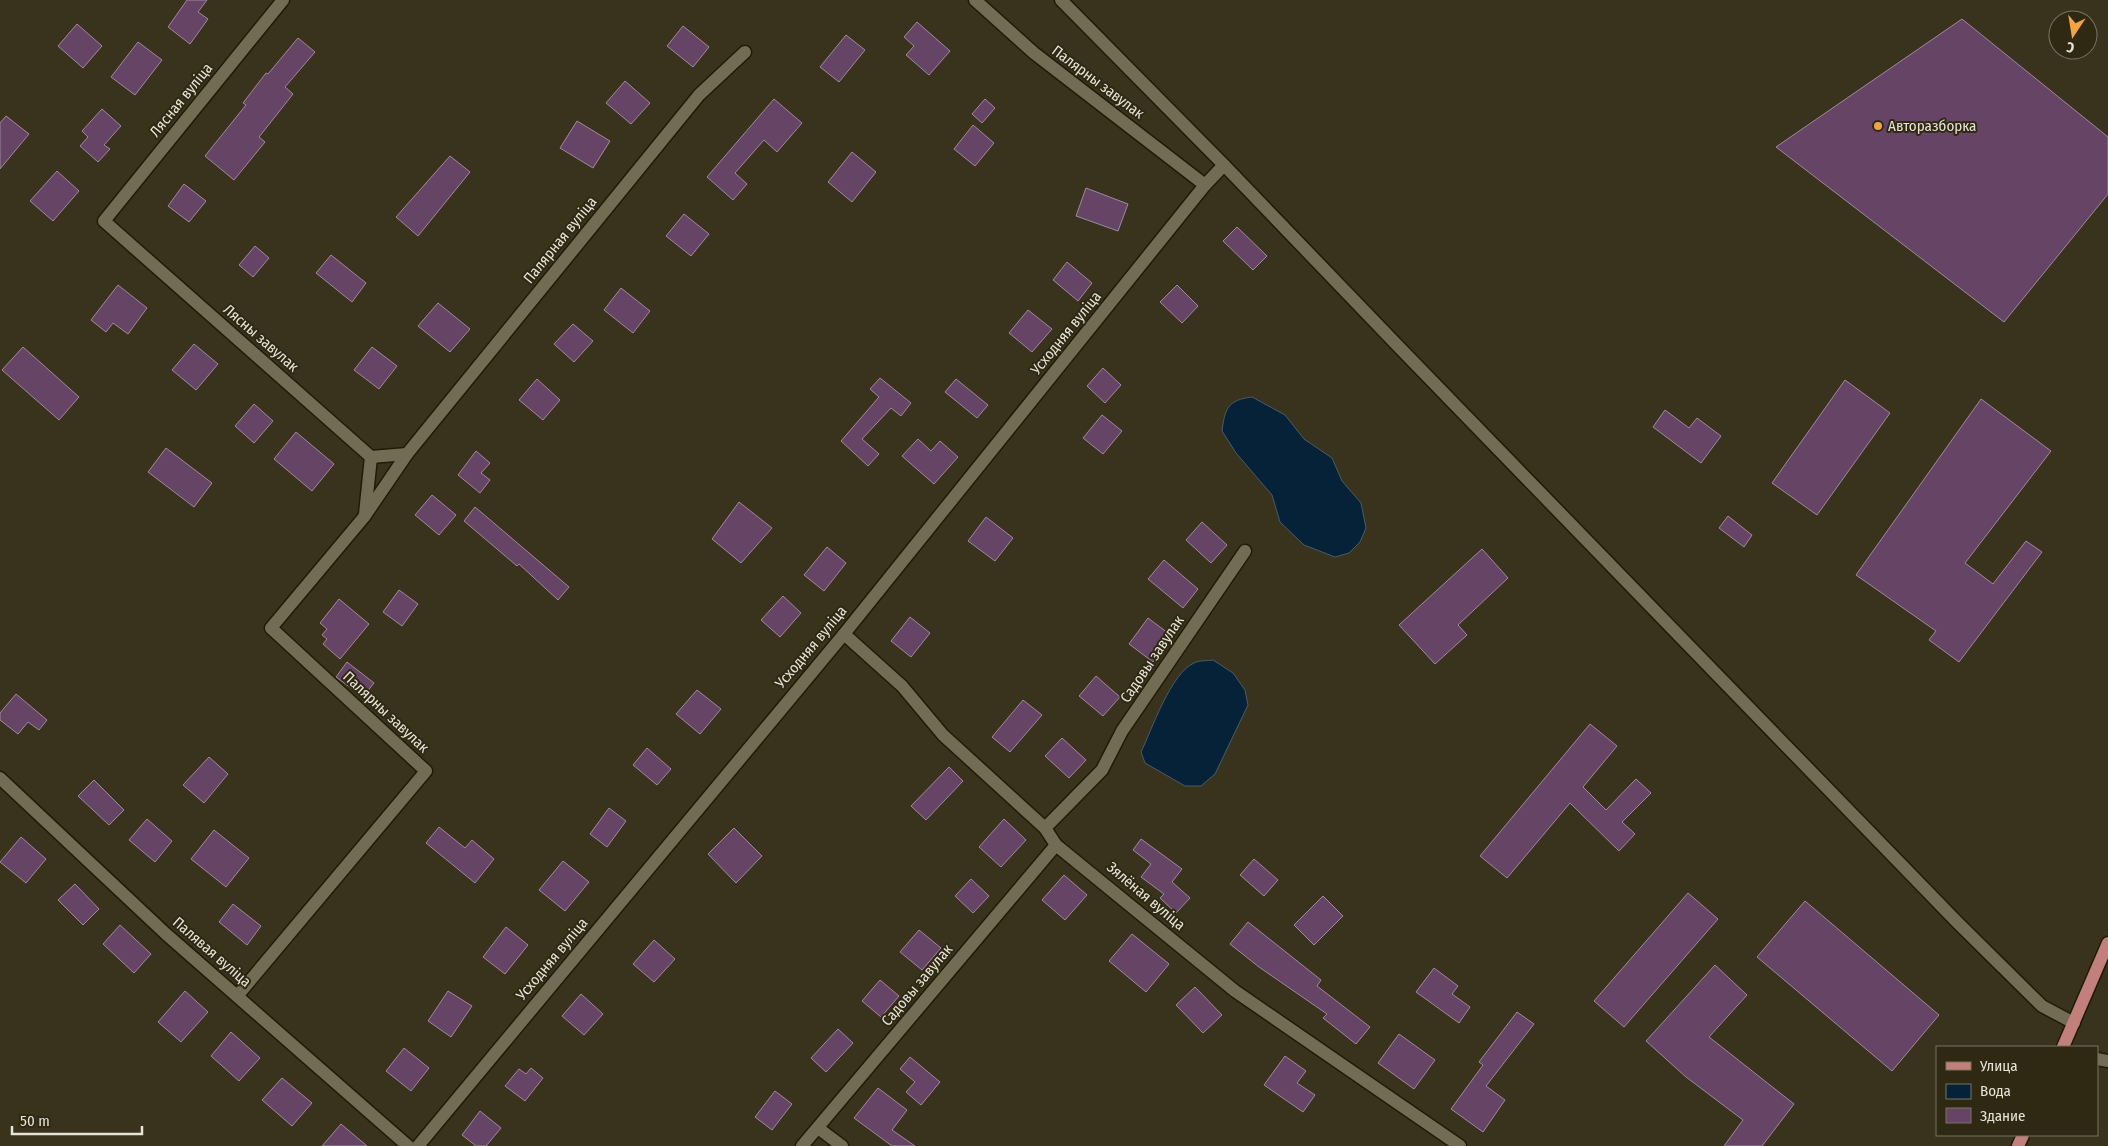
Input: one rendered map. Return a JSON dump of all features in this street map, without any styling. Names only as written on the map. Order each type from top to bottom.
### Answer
[{"type":"main road","points":[[2063,1046],[2108,943]]},
{"type":"street","name":"Лясная вуліца","points":[[104,221],[283,0]]},
{"type":"street","name":"Палярны завулак","points":[[975,0],[1034,53],[1205,185]]},
{"type":"street","points":[[1061,0],[1224,165],[1958,922],[2042,1006],[2074,1023]]},
{"type":"street","name":"Палярная вуліца","points":[[406,454],[700,95],[745,52]]},
{"type":"street","name":"Усходняя вуліца","points":[[418,1146],[844,634],[1205,185],[1224,165]]},
{"type":"street","name":"Лясны завулак","points":[[104,221],[372,456]]},
{"type":"street","name":"Палярны завулак","points":[[238,995],[426,771],[271,628],[364,517],[406,454]]},
{"type":"street","points":[[364,517],[372,456],[406,454]]},
{"type":"street","name":"Садовы завулак","points":[[1045,828],[1102,770],[1122,731],[1245,551]]},
{"type":"street","name":"Зялёная вуліца","points":[[844,634],[902,686],[943,735],[1045,828],[1056,845],[1235,991],[1460,1146]]},
{"type":"street","name":"Палявая вуліца","points":[[0,778],[166,934],[238,995],[408,1146]]},
{"type":"street","name":"Садовы завулак","points":[[802,1146],[1056,845]]},
{"type":"street","points":[[818,1128],[842,1146]]},
{"type":"water","points":[[1252,397],[1285,415],[1304,439],[1332,458],[1342,481],[1361,503],[1366,528],[1360,542],[1349,553],[1335,557],[1304,545],[1280,522],[1272,495],[1236,453],[1222,431],[1226,411],[1229,406],[1238,400]]},
{"type":"water","points":[[1213,660],[1233,673],[1245,690],[1248,705],[1215,774],[1201,786],[1185,786],[1145,763],[1141,752],[1170,689],[1178,678],[1194,663]]},
{"type":"building","points":[[187,0],[207,0],[198,12],[208,19],[190,44],[168,27]]},
{"type":"building","name":"Авторазборка","points":[[1962,19],[2108,137],[2108,194],[2004,322],[1776,147]]},
{"type":"building","points":[[917,22],[950,51],[929,75],[906,55],[914,46],[904,37]]},
{"type":"building","points":[[77,24],[102,46],[83,68],[58,46]]},
{"type":"building","points":[[683,26],[709,47],[693,67],[667,46]]},
{"type":"building","points":[[846,35],[865,50],[839,82],[820,67]]},
{"type":"building","points":[[298,38],[315,52],[285,87],[293,94],[259,137],[265,142],[234,180],[205,156],[246,105],[243,103],[266,73],[268,74]]},
{"type":"building","points":[[138,42],[162,60],[135,95],[111,77]]},
{"type":"building","points":[[625,81],[650,103],[631,124],[606,103]]},
{"type":"building","points":[[774,99],[802,123],[777,152],[764,140],[735,173],[747,184],[733,200],[707,177]]},
{"type":"building","points":[[985,99],[995,108],[982,123],[972,114]]},
{"type":"building","points":[[102,109],[121,126],[104,145],[110,149],[98,162],[80,146],[88,137],[82,131]]},
{"type":"building","points":[[6,116],[29,134],[0,169],[0,123]]},
{"type":"building","points":[[577,121],[610,141],[593,168],[560,148]]},
{"type":"building","points":[[973,125],[994,143],[975,166],[954,149]]},
{"type":"building","points":[[852,152],[876,172],[852,202],[828,182]]},
{"type":"building","points":[[450,156],[470,172],[418,236],[396,217]]},
{"type":"building","points":[[57,171],[79,191],[53,221],[30,201]]},
{"type":"building","points":[[184,184],[206,201],[189,222],[168,206]]},
{"type":"building","points":[[1086,188],[1128,204],[1118,231],[1076,216]]},
{"type":"building","points":[[684,214],[709,234],[691,256],[666,236]]},
{"type":"building","points":[[1237,227],[1267,256],[1253,270],[1223,241]]},
{"type":"building","points":[[255,246],[269,258],[253,277],[239,265]]},
{"type":"building","points":[[331,255],[366,283],[352,302],[316,273]]},
{"type":"building","points":[[1067,262],[1092,283],[1078,301],[1053,280]]},
{"type":"building","points":[[118,285],[147,308],[128,334],[113,323],[106,332],[91,320]]},
{"type":"building","points":[[1177,285],[1198,306],[1182,323],[1160,302]]},
{"type":"building","points":[[621,288],[650,311],[633,333],[604,310]]},
{"type":"building","points":[[438,303],[470,329],[450,352],[418,326]]},
{"type":"building","points":[[1028,310],[1052,329],[1032,352],[1009,333]]},
{"type":"building","points":[[573,324],[593,341],[574,362],[554,344]]},
{"type":"building","points":[[194,344],[218,364],[196,390],[172,370]]},
{"type":"building","points":[[23,347],[79,397],[59,420],[2,370]]},
{"type":"building","points":[[372,347],[397,366],[379,389],[354,370]]},
{"type":"building","points":[[1103,368],[1121,385],[1105,403],[1087,386]]},
{"type":"building","points":[[880,378],[911,403],[901,416],[891,408],[862,439],[879,454],[868,466],[841,441],[879,397],[870,389]]},
{"type":"building","points":[[537,379],[560,400],[543,420],[519,400]]},
{"type":"building","points":[[956,379],[988,405],[977,418],[945,392]]},
{"type":"building","points":[[1845,380],[1890,413],[1817,515],[1772,483]]},
{"type":"building","points":[[1981,399],[2051,451],[1965,563],[1993,584],[2026,541],[2042,552],[1959,662],[1929,640],[1936,631],[1856,575]]},
{"type":"building","points":[[254,404],[273,421],[254,443],[235,426]]},
{"type":"building","points":[[1665,410],[1689,428],[1697,418],[1721,436],[1701,463],[1653,427]]},
{"type":"building","points":[[1102,415],[1122,431],[1103,454],[1083,438]]},
{"type":"building","points":[[296,432],[334,464],[312,491],[274,459]]},
{"type":"building","points":[[918,439],[931,451],[940,441],[958,457],[934,484],[902,456]]},
{"type":"building","points":[[166,448],[212,483],[194,507],[148,472]]},
{"type":"building","points":[[476,451],[490,463],[481,473],[490,480],[480,493],[458,475]]},
{"type":"building","points":[[432,495],[456,515],[439,535],[415,515]]},
{"type":"building","points":[[739,502],[772,528],[741,563],[712,539]]},
{"type":"building","points":[[475,507],[569,587],[558,600],[519,564],[517,566],[464,521]]},
{"type":"building","points":[[1728,516],[1752,535],[1744,547],[1719,528]]},
{"type":"building","points":[[986,517],[1013,538],[995,561],[968,541]]},
{"type":"building","points":[[1202,522],[1227,545],[1211,563],[1186,540]]},
{"type":"building","points":[[827,547],[846,563],[824,591],[804,575]]},
{"type":"building","points":[[1482,549],[1508,578],[1458,625],[1467,635],[1435,664],[1399,625]]},
{"type":"building","points":[[1164,560],[1198,589],[1183,608],[1148,579]]},
{"type":"building","points":[[399,590],[418,604],[402,626],[383,612]]},
{"type":"building","points":[[783,596],[801,613],[780,637],[761,620]]},
{"type":"building","points":[[339,599],[369,624],[340,659],[323,644],[327,639],[322,635],[327,629],[320,623]]},
{"type":"building","points":[[910,617],[930,633],[911,657],[891,641]]},
{"type":"building","points":[[1148,618],[1172,636],[1153,662],[1129,644]]},
{"type":"building","points":[[347,662],[374,683],[363,697],[336,677]]},
{"type":"building","points":[[1096,676],[1120,697],[1103,716],[1079,696]]},
{"type":"building","points":[[697,690],[721,709],[700,734],[676,714]]},
{"type":"building","points":[[16,694],[47,720],[39,730],[28,722],[18,734],[0,720],[0,713]]},
{"type":"building","points":[[1023,700],[1042,715],[1010,752],[992,737]]},
{"type":"building","points":[[1590,724],[1617,746],[1583,787],[1606,810],[1636,779],[1651,793],[1622,822],[1635,834],[1619,851],[1570,803],[1507,878],[1480,856]]},
{"type":"building","points":[[1062,738],[1086,760],[1069,778],[1045,756]]},
{"type":"building","points":[[647,748],[671,769],[657,785],[633,765]]},
{"type":"building","points":[[209,757],[228,774],[204,803],[183,785]]},
{"type":"building","points":[[949,767],[963,781],[926,820],[911,806]]},
{"type":"building","points":[[94,780],[124,810],[109,825],[78,796]]},
{"type":"building","points":[[609,808],[626,821],[607,847],[590,834]]},
{"type":"building","points":[[147,819],[172,841],[155,862],[129,840]]},
{"type":"building","points":[[1004,819],[1026,840],[1001,867],[979,847]]},
{"type":"building","points":[[439,827],[465,848],[472,840],[494,859],[475,883],[426,843]]},
{"type":"building","points":[[734,828],[762,856],[736,883],[708,854]]},
{"type":"building","points":[[214,830],[249,858],[226,887],[191,859]]},
{"type":"building","points":[[21,837],[46,859],[26,883],[0,862]]},
{"type":"building","points":[[1141,839],[1182,869],[1172,882],[1190,898],[1176,913],[1160,898],[1164,894],[1141,877],[1151,864],[1133,850]]},
{"type":"building","points":[[1254,859],[1278,880],[1264,896],[1240,875]]},
{"type":"building","points":[[563,861],[589,882],[565,911],[539,890]]},
{"type":"building","points":[[1064,875],[1087,895],[1065,920],[1042,900]]},
{"type":"building","points":[[971,879],[989,896],[973,913],[955,896]]},
{"type":"building","points":[[75,884],[99,909],[83,925],[58,900]]},
{"type":"building","points":[[1688,893],[1718,919],[1624,1027],[1594,1001]]},
{"type":"building","points":[[1323,896],[1343,916],[1314,945],[1294,925]]},
{"type":"building","points":[[1805,901],[1939,1015],[1892,1071],[1757,957]]},
{"type":"building","points":[[233,904],[261,926],[247,945],[219,922]]},
{"type":"building","points":[[1248,922],[1321,980],[1317,986],[1370,1027],[1356,1044],[1323,1018],[1327,1014],[1259,967],[1230,944]]},
{"type":"building","points":[[120,925],[151,954],[134,973],[103,944]]},
{"type":"building","points":[[506,927],[528,945],[505,974],[483,957]]},
{"type":"building","points":[[919,930],[941,948],[922,970],[900,952]]},
{"type":"building","points":[[1132,934],[1169,964],[1146,992],[1109,961]]},
{"type":"building","points":[[654,940],[675,959],[654,982],[633,964]]},
{"type":"building","points":[[1715,965],[1747,995],[1709,1037],[1794,1104],[1762,1146],[1724,1146],[1743,1120],[1686,1077],[1646,1041]]},
{"type":"building","points":[[1434,968],[1458,986],[1452,994],[1470,1007],[1459,1023],[1416,992]]},
{"type":"building","points":[[880,980],[899,996],[881,1017],[862,1001]]},
{"type":"building","points":[[1195,987],[1222,1015],[1203,1033],[1176,1005]]},
{"type":"building","points":[[185,991],[208,1012],[181,1042],[158,1022]]},
{"type":"building","points":[[448,991],[472,1006],[451,1037],[428,1021]]},
{"type":"building","points":[[581,994],[603,1014],[584,1035],[562,1016]]},
{"type":"building","points":[[1517,1012],[1534,1024],[1486,1086],[1505,1100],[1483,1132],[1451,1109],[1483,1065],[1479,1062]]},
{"type":"building","points":[[838,1029],[853,1043],[826,1072],[811,1058]]},
{"type":"building","points":[[231,1032],[260,1058],[239,1081],[211,1056]]},
{"type":"building","points":[[1399,1034],[1435,1060],[1414,1089],[1378,1063]]},
{"type":"building","points":[[404,1048],[429,1068],[411,1091],[386,1071]]},
{"type":"building","points":[[1285,1056],[1306,1071],[1297,1083],[1315,1095],[1303,1112],[1264,1085]]},
{"type":"building","points":[[910,1057],[940,1082],[921,1105],[906,1092],[915,1082],[900,1069]]},
{"type":"building","points":[[531,1068],[543,1078],[525,1101],[505,1086],[519,1069],[526,1074]]},
{"type":"building","points":[[282,1078],[312,1103],[292,1126],[262,1100]]},
{"type":"building","points":[[878,1088],[907,1110],[892,1130],[915,1146],[892,1146],[854,1118]]},
{"type":"building","points":[[775,1091],[792,1104],[772,1130],[755,1117]]},
{"type":"building","points":[[480,1111],[501,1128],[486,1146],[476,1146],[462,1135]]},
{"type":"building","points":[[341,1124],[367,1146],[322,1146]]},
{"type":"place","name":"Авторазборка","points":[[1878,126]]}]
